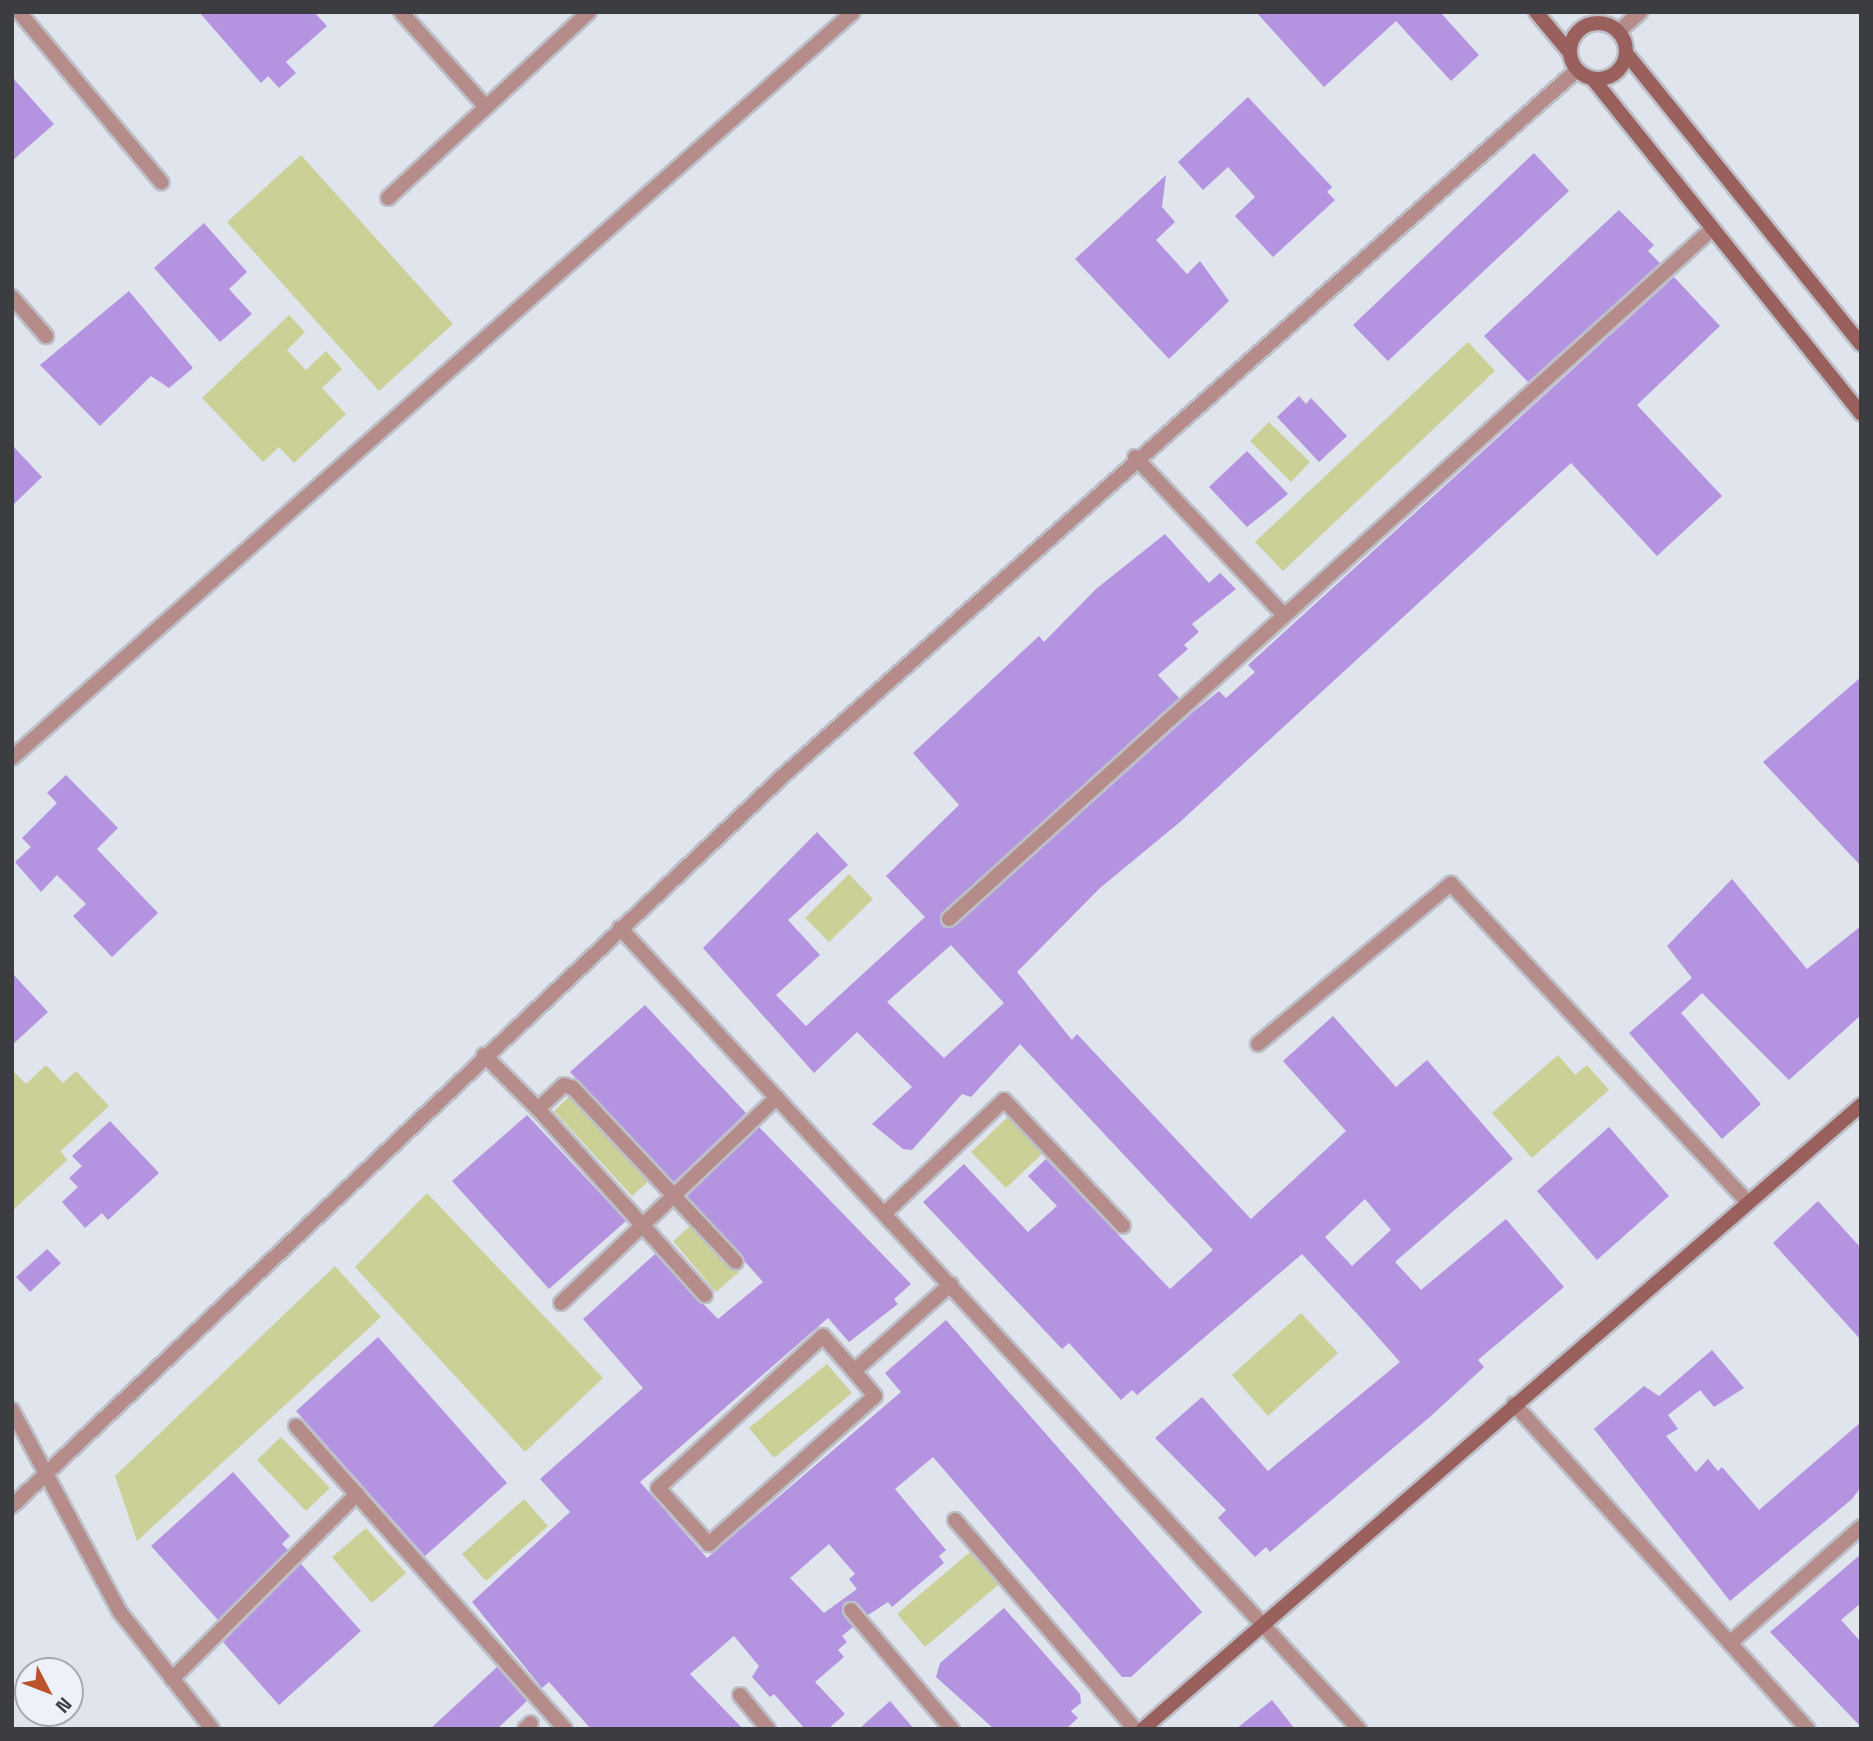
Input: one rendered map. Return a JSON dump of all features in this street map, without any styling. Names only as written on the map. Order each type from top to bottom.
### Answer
[{"type":"main road","points":[[1536,12],[1570,53],[1577,70],[1593,79],[1861,414]]},
{"type":"main road","points":[[1570,53],[1580,29],[1594,17],[1618,32],[1626,53],[1861,344]]},
{"type":"main road","points":[[1593,79],[1618,70],[1626,53]]},
{"type":"main road","points":[[1143,1729],[1263,1620],[1861,1105]]},
{"type":"street","points":[[19,12],[161,182]]},
{"type":"street","points":[[401,12],[486,107]]},
{"type":"street","points":[[388,198],[589,12]]},
{"type":"street","points":[[12,758],[853,12]]},
{"type":"street","points":[[1618,32],[1640,12]]},
{"type":"street","points":[[12,1506],[47,1478],[484,1055],[620,928],[1135,457],[1577,70]]},
{"type":"street","points":[[949,919],[1283,614],[1712,229]]},
{"type":"street","points":[[12,297],[46,336]]},
{"type":"street","points":[[1135,457],[1283,614]]},
{"type":"street","points":[[1258,1044],[1451,884],[1748,1202]]},
{"type":"street","points":[[620,928],[1263,1620],[1359,1729]]},
{"type":"street","points":[[484,1055],[538,1109],[705,1295]]},
{"type":"street","points":[[538,1109],[564,1085],[573,1088],[736,1262]]},
{"type":"street","points":[[561,1303],[777,1097]]},
{"type":"street","points":[[885,1213],[1004,1100],[1123,1226]]},
{"type":"street","points":[[854,1371],[951,1284]]},
{"type":"street","points":[[823,1336],[854,1371],[875,1396],[709,1544],[659,1488],[823,1336]]},
{"type":"street","points":[[1514,1404],[1808,1729]]},
{"type":"street","points":[[12,1410],[120,1612],[212,1729]]},
{"type":"street","points":[[296,1426],[565,1729]]},
{"type":"street","points":[[172,1679],[356,1494]]},
{"type":"street","points":[[955,1520],[1135,1729]]},
{"type":"street","points":[[1731,1643],[1861,1527]]},
{"type":"street","points":[[851,1610],[952,1729]]},
{"type":"street","points":[[740,1695],[768,1729]]},
{"type":"green space","points":[[301,155],[453,324],[379,391],[227,222]]},
{"type":"green space","points":[[289,315],[305,332],[287,350],[306,370],[326,351],[342,369],[322,388],[346,414],[294,463],[279,447],[263,462],[202,398]]},
{"type":"green space","points":[[1468,342],[1495,371],[1283,571],[1255,542]]},
{"type":"green space","points":[[1269,422],[1310,462],[1291,482],[1250,441]]},
{"type":"green space","points":[[849,874],[873,899],[829,942],[805,918]]},
{"type":"green space","points":[[1558,1055],[1575,1075],[1587,1065],[1609,1090],[1532,1158],[1492,1113]]},
{"type":"green space","points":[[46,1065],[63,1083],[76,1071],[109,1106],[61,1151],[67,1160],[12,1211],[12,1070],[26,1084]]},
{"type":"green space","points":[[573,1093],[652,1178],[632,1196],[554,1111]]},
{"type":"green space","points":[[1011,1114],[1045,1151],[1006,1188],[971,1152]]},
{"type":"green space","points":[[427,1193],[603,1378],[525,1452],[355,1267]]},
{"type":"green space","points":[[696,1221],[739,1272],[716,1292],[673,1241]]},
{"type":"green space","points":[[335,1266],[381,1317],[137,1541],[115,1476]]},
{"type":"green space","points":[[1301,1313],[1338,1353],[1268,1416],[1232,1375]]},
{"type":"green space","points":[[827,1364],[852,1393],[774,1458],[749,1428]]},
{"type":"green space","points":[[281,1437],[330,1488],[306,1511],[257,1460]]},
{"type":"green space","points":[[524,1499],[548,1526],[486,1581],[462,1554]]},
{"type":"green space","points":[[366,1528],[406,1573],[372,1603],[332,1557]]},
{"type":"green space","points":[[970,1552],[998,1585],[925,1647],[897,1614]]},
{"type":"building","points":[[199,12],[314,12],[327,26],[286,62],[296,73],[279,88],[268,76],[261,83]]},
{"type":"building","points":[[1256,12],[1440,12],[1479,55],[1451,81],[1396,21],[1324,87]]},
{"type":"building","points":[[12,77],[54,124],[12,161]]},
{"type":"building","points":[[1248,97],[1332,187],[1327,192],[1335,200],[1273,257],[1235,216],[1255,197],[1228,167],[1203,190],[1178,162]]},
{"type":"building","points":[[1534,153],[1569,191],[1388,361],[1353,325]]},
{"type":"building","points":[[1166,175],[1162,207],[1175,222],[1156,240],[1187,274],[1200,261],[1229,301],[1169,359],[1075,259]]},
{"type":"building","points":[[1619,210],[1654,245],[1648,251],[1660,263],[1528,382],[1484,336]]},
{"type":"building","points":[[204,223],[247,272],[229,289],[252,314],[220,342],[154,268]]},
{"type":"building","points":[[1674,277],[1720,326],[1637,405],[1722,496],[1657,556],[1571,463],[1180,822],[1100,888],[1017,972],[1072,1040],[1077,1034],[1251,1219],[1346,1131],[1283,1061],[1333,1016],[1396,1087],[1427,1060],[1513,1159],[1395,1262],[1421,1290],[1506,1219],[1564,1287],[1478,1360],[1484,1367],[1431,1416],[1270,1552],[1266,1547],[1255,1557],[1218,1518],[1226,1510],[1155,1438],[1202,1397],[1268,1471],[1400,1362],[1361,1318],[1302,1254],[1137,1395],[1132,1390],[1121,1400],[1069,1343],[1062,1349],[923,1202],[964,1164],[1028,1232],[1057,1206],[1028,1176],[1046,1159],[1170,1289],[1213,1250],[1020,1044],[971,1097],[962,1094],[912,1150],[903,1149],[872,1124],[912,1087],[857,1032],[814,1073],[703,948],[817,832],[848,865],[788,920],[820,955],[776,995],[806,1026],[925,917],[886,876],[959,805],[913,753],[1039,636],[1044,642],[1096,589],[1165,534],[1209,583],[1220,573],[1236,589],[1192,624],[1199,632],[1184,645],[1188,649],[1158,675],[1179,698],[943,912],[942,926],[955,926],[1219,691],[1226,698],[1255,672],[1248,665]],"holes":[[[951,945],[1004,1003],[944,1058],[887,1002]],[[1365,1199],[1391,1230],[1352,1266],[1325,1237]]]},
{"type":"building","points":[[129,291],[193,368],[169,388],[151,376],[100,426],[40,365]]},
{"type":"building","points":[[1299,396],[1306,404],[1311,398],[1347,436],[1319,462],[1277,417]]},
{"type":"building","points":[[12,445],[42,477],[12,506]]},
{"type":"building","points":[[1247,451],[1288,494],[1247,527],[1209,487]]},
{"type":"building","points":[[1861,677],[1861,866],[1763,762]]},
{"type":"building","points":[[66,775],[118,828],[97,849],[158,913],[112,957],[73,916],[86,904],[57,875],[41,892],[15,862],[31,847],[22,838],[57,803],[47,793]]},
{"type":"building","points":[[1732,879],[1807,969],[1861,926],[1861,1015],[1789,1080],[1702,993],[1681,1013],[1761,1104],[1722,1139],[1629,1033],[1692,978],[1667,946]]},
{"type":"building","points":[[12,973],[48,1012],[12,1045]]},
{"type":"building","points":[[645,1005],[746,1113],[674,1182],[570,1072]]},
{"type":"building","points":[[527,1115],[626,1221],[549,1289],[452,1181]]},
{"type":"building","points":[[110,1121],[159,1173],[108,1220],[102,1213],[85,1228],[62,1202],[78,1187],[69,1178],[82,1166],[72,1156]]},
{"type":"building","points":[[759,1127],[911,1284],[894,1299],[898,1304],[849,1342],[828,1318],[640,1482],[707,1558],[901,1392],[885,1373],[946,1320],[1202,1612],[1131,1677],[1122,1677],[933,1457],[895,1489],[946,1550],[939,1556],[944,1563],[892,1607],[888,1602],[868,1615],[855,1601],[844,1603],[842,1612],[853,1627],[842,1636],[847,1642],[838,1650],[844,1657],[815,1682],[845,1714],[828,1729],[805,1729],[774,1694],[770,1697],[752,1677],[759,1666],[734,1636],[690,1674],[743,1729],[591,1729],[549,1682],[542,1688],[472,1602],[570,1512],[540,1479],[643,1388],[583,1319],[655,1254],[718,1319],[763,1282],[687,1196]],"holes":[[[829,1544],[855,1574],[849,1579],[857,1589],[824,1613],[790,1578]]]},
{"type":"building","points":[[1609,1127],[1669,1196],[1597,1260],[1537,1191]]},
{"type":"building","points":[[1818,1201],[1861,1248],[1861,1340],[1773,1243]]},
{"type":"building","points":[[47,1249],[61,1263],[30,1292],[16,1277]]},
{"type":"building","points":[[378,1337],[507,1483],[425,1556],[296,1411]]},
{"type":"building","points":[[1712,1350],[1744,1388],[1714,1407],[1700,1390],[1668,1415],[1678,1429],[1666,1436],[1696,1472],[1708,1459],[1718,1471],[1722,1467],[1759,1510],[1861,1422],[1861,1487],[1852,1499],[1730,1601],[1594,1429],[1644,1386],[1659,1396]]},
{"type":"building","points":[[233,1472],[290,1536],[282,1544],[288,1550],[218,1620],[151,1546]]},
{"type":"building","points":[[1861,1554],[1861,1603],[1841,1620],[1861,1642],[1861,1727],[1770,1632]]},
{"type":"building","points":[[301,1564],[361,1631],[279,1705],[223,1642]]},
{"type":"building","points":[[1004,1608],[1080,1694],[1081,1703],[1071,1711],[1078,1718],[1066,1729],[994,1729],[936,1677],[940,1663]]},
{"type":"building","points":[[497,1667],[527,1701],[497,1729],[430,1729]]},
{"type":"building","points":[[1272,1700],[1295,1729],[1236,1729]]},
{"type":"building","points":[[890,1701],[914,1729],[859,1729]]}]
